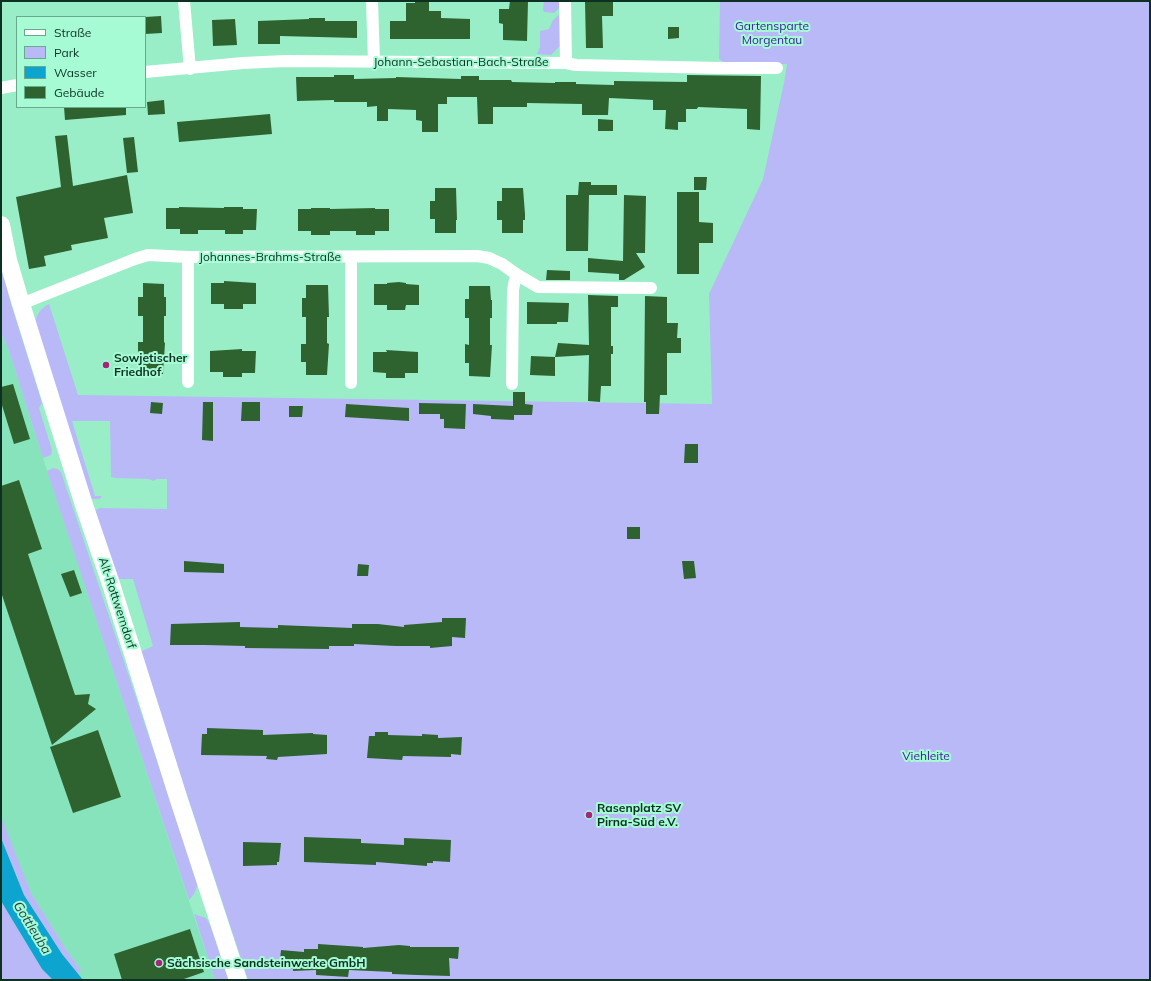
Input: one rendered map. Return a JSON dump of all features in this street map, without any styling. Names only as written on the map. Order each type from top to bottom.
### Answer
[{"type":"main road","name":"Alt-Rottwerndorf","points":[[1,225],[8,260],[81,498],[111,584],[178,797],[238,980]]},
{"type":"street","points":[[184,1],[190,69]]},
{"type":"street","points":[[372,1],[374,61]]},
{"type":"street","points":[[565,1],[566,63]]},
{"type":"street","name":"Johann-Sebastian-Bach-Straße","points":[[146,72],[257,63],[374,61],[566,63],[584,65],[777,68]]},
{"type":"street","points":[[1,88],[16,85]]},
{"type":"street","name":"Johannes-Brahms-Straße","points":[[21,304],[135,258],[148,255],[188,257],[351,258],[483,257],[490,258],[502,264],[538,287],[651,288]]},
{"type":"street","name":"Johannes-Brahms-Straße","points":[[188,257],[188,382]]},
{"type":"street","name":"Johannes-Brahms-Straße","points":[[351,258],[351,383]]},
{"type":"street","points":[[512,384],[513,290],[516,274]]},
{"type":"shaded area","name":"Sächsische Sandsteinwerke GmbH","points":[[1,333],[9,351],[215,980],[83,980],[78,976],[81,970],[31,893],[1,816]]},
{"type":"green space","points":[[544,1],[562,1],[561,6],[554,13],[544,12]]},
{"type":"green space","points":[[720,1],[1150,1],[1150,980],[248,980],[140,652],[153,646],[133,579],[117,579],[93,512],[100,508],[167,509],[167,479],[157,479],[153,481],[149,479],[111,477],[110,421],[72,421],[95,496],[102,496],[100,499],[92,499],[88,496],[35,322],[37,316],[42,309],[49,304],[78,395],[712,404],[709,294],[763,179],[787,64],[728,65],[719,59]]},
{"type":"green space","points":[[561,13],[560,46],[551,55],[537,54],[540,47],[540,31],[549,29],[553,20]]},
{"type":"green space","points":[[1,259],[9,297],[42,403],[39,408],[52,450],[51,455],[43,458],[9,351],[1,333]]},
{"type":"green space","points":[[53,468],[58,469],[61,472],[198,884],[194,894],[189,900],[47,471]]},
{"type":"green space","points":[[1,816],[31,893],[81,970],[78,976],[24,895],[1,838]]},
{"type":"green space","points":[[1,901],[42,969],[53,980],[1,980]]},
{"type":"green space","points":[[194,914],[206,918],[210,925],[229,980],[215,980]]},
{"type":"water","name":"Gottleuba","points":[[1,838],[24,895],[62,954],[83,980],[53,980],[42,969],[1,901]]},
{"type":"building","points":[[415,1],[429,2],[429,11],[441,11],[441,18],[470,19],[470,39],[390,39],[390,21],[406,21],[406,3],[415,3]]},
{"type":"building","points":[[510,1],[528,1],[527,41],[503,40],[503,24],[499,23],[499,9],[509,9]]},
{"type":"building","points":[[585,1],[613,1],[613,16],[602,16],[603,48],[586,48]]},
{"type":"building","points":[[161,16],[162,33],[146,34],[146,17]]},
{"type":"building","points":[[325,18],[325,21],[357,21],[357,38],[280,36],[280,44],[258,44],[258,21]]},
{"type":"building","points":[[235,19],[237,45],[213,46],[212,20]]},
{"type":"building","points":[[668,27],[679,27],[679,38],[668,39]]},
{"type":"building","points":[[334,75],[354,75],[354,79],[396,77],[461,79],[461,76],[479,76],[479,80],[511,80],[512,82],[555,83],[576,82],[576,84],[614,85],[614,81],[687,82],[687,75],[761,76],[760,130],[747,129],[747,109],[698,107],[697,109],[686,109],[686,122],[678,122],[678,130],[665,129],[666,110],[653,110],[653,100],[609,98],[608,115],[582,115],[582,104],[527,103],[527,107],[493,107],[493,124],[478,124],[477,97],[447,97],[447,104],[438,104],[438,132],[422,132],[422,121],[416,120],[416,110],[388,109],[388,121],[377,121],[377,106],[367,107],[367,102],[334,102],[334,100],[297,101],[296,77],[334,77]]},
{"type":"building","points":[[164,100],[165,114],[148,115],[147,102]]},
{"type":"building","points":[[64,108],[126,108],[126,115],[65,120]]},
{"type":"building","points":[[270,114],[272,134],[179,142],[177,122]]},
{"type":"building","points":[[598,119],[613,120],[613,131],[598,131]]},
{"type":"building","points":[[67,135],[73,186],[127,175],[133,213],[104,218],[108,238],[71,245],[72,250],[44,256],[46,266],[29,269],[16,197],[61,187],[55,136]]},
{"type":"building","points":[[134,137],[138,172],[127,173],[123,138]]},
{"type":"building","points":[[694,177],[707,177],[706,190],[694,190]]},
{"type":"building","points":[[579,182],[591,182],[591,185],[617,185],[617,195],[578,195]]},
{"type":"building","points":[[435,188],[456,188],[456,233],[435,233],[435,219],[430,219],[430,201],[435,201]]},
{"type":"building","points":[[502,188],[523,188],[525,220],[523,220],[523,233],[502,233],[502,220],[497,220],[497,201],[502,201]]},
{"type":"building","points":[[677,192],[699,192],[699,222],[713,223],[713,243],[699,243],[699,274],[677,274]]},
{"type":"building","points":[[566,195],[589,195],[588,251],[566,251]]},
{"type":"building","points":[[624,195],[646,196],[645,253],[636,253],[645,267],[624,280],[619,280],[619,274],[588,272],[588,258],[623,261]]},
{"type":"building","points":[[243,207],[243,209],[257,209],[256,230],[243,230],[243,234],[225,234],[225,230],[198,230],[198,234],[180,234],[180,229],[166,229],[166,208]]},
{"type":"building","points":[[298,209],[389,209],[389,231],[375,231],[375,235],[356,235],[356,231],[330,231],[330,235],[311,235],[311,231],[298,231]]},
{"type":"building","points":[[547,270],[570,271],[570,280],[546,280]]},
{"type":"building","points":[[224,281],[256,283],[256,304],[243,304],[243,309],[224,309],[224,304],[211,304],[211,283],[224,283]]},
{"type":"building","points":[[399,282],[419,285],[419,305],[406,305],[405,310],[387,310],[387,305],[374,305],[374,284]]},
{"type":"building","points":[[143,283],[164,284],[166,316],[164,316],[165,343],[163,374],[142,374],[142,361],[138,361],[138,342],[143,342],[143,316],[138,316],[138,297],[143,297]]},
{"type":"building","points":[[306,285],[328,285],[329,317],[327,317],[327,343],[329,344],[327,375],[306,375],[306,362],[301,362],[301,344],[306,344],[306,317],[302,317],[302,298],[306,298]]},
{"type":"building","points":[[469,286],[490,286],[492,318],[490,318],[490,345],[492,345],[490,377],[469,376],[469,363],[465,363],[465,344],[469,345],[469,318],[465,318],[465,299],[469,299]]},
{"type":"building","points":[[588,295],[618,296],[618,307],[611,307],[611,346],[613,346],[613,354],[611,354],[611,386],[601,386],[600,402],[588,401],[589,355],[555,357],[558,343],[589,345]]},
{"type":"building","points":[[645,296],[667,297],[667,323],[678,323],[677,338],[681,338],[681,353],[667,353],[667,395],[660,395],[659,414],[646,414],[646,402],[644,402]]},
{"type":"building","points":[[527,302],[569,303],[568,322],[557,322],[557,324],[527,324]]},
{"type":"building","points":[[242,349],[242,351],[256,351],[255,373],[242,373],[242,377],[223,377],[223,372],[210,372],[210,351]]},
{"type":"building","points":[[386,350],[418,352],[418,373],[405,373],[405,378],[386,378],[386,373],[373,372],[373,352],[387,352]]},
{"type":"building","points":[[531,356],[555,357],[555,376],[530,375]]},
{"type":"building","points":[[13,384],[30,439],[14,444],[1,402],[1,387]]},
{"type":"building","points":[[513,392],[525,392],[525,404],[533,405],[532,415],[514,415],[514,420],[491,419],[491,416],[473,414],[473,404],[513,406]]},
{"type":"building","points":[[151,402],[163,403],[162,414],[150,413]]},
{"type":"building","points":[[203,402],[213,402],[213,441],[202,440]]},
{"type":"building","points":[[242,402],[260,402],[260,421],[241,421]]},
{"type":"building","points":[[419,403],[466,404],[465,429],[444,428],[444,419],[440,419],[440,414],[419,414]]},
{"type":"building","points":[[346,404],[409,408],[409,421],[345,417]]},
{"type":"building","points":[[289,406],[303,406],[302,417],[289,417]]},
{"type":"building","points":[[685,444],[698,444],[698,463],[684,463]]},
{"type":"building","points":[[19,480],[42,549],[28,554],[75,695],[90,694],[88,704],[96,709],[52,745],[1,592],[1,486]]},
{"type":"building","points":[[627,527],[640,527],[640,539],[627,539]]},
{"type":"building","points":[[184,561],[224,564],[224,573],[184,572]]},
{"type":"building","points":[[682,561],[694,561],[696,578],[684,579]]},
{"type":"building","points":[[358,564],[369,565],[368,576],[357,576]]},
{"type":"building","points":[[74,570],[82,593],[70,597],[61,574]]},
{"type":"building","points":[[442,618],[466,618],[465,638],[452,637],[452,646],[430,648],[430,646],[354,644],[354,646],[329,646],[329,649],[170,645],[171,624],[240,622],[240,627],[278,628],[278,625],[352,628],[352,624],[378,624],[404,627],[404,625],[442,622]]},
{"type":"building","points":[[207,728],[263,730],[263,735],[313,733],[327,735],[327,754],[278,757],[277,760],[266,759],[267,756],[201,755],[202,734],[207,734]]},
{"type":"building","points":[[98,730],[121,797],[73,813],[50,747]]},
{"type":"building","points":[[375,732],[388,732],[388,735],[438,735],[438,738],[462,737],[461,755],[451,754],[451,757],[403,756],[402,760],[367,758],[369,736],[375,736]]},
{"type":"building","points":[[304,837],[361,839],[361,843],[404,845],[404,838],[451,840],[450,862],[433,861],[433,863],[427,863],[427,866],[376,862],[376,865],[304,862]]},
{"type":"building","points":[[243,842],[281,843],[279,862],[277,862],[277,865],[243,866]]},
{"type":"building","name":"Sächsische Sandsteinwerke GmbH","points":[[190,929],[204,972],[181,980],[122,980],[114,954]]},
{"type":"building","points":[[318,944],[363,948],[399,945],[410,947],[459,947],[458,959],[449,958],[450,976],[392,974],[392,972],[349,970],[348,977],[316,975],[316,970],[293,971],[293,969],[279,968],[281,950],[304,952],[304,949],[318,949]]},
{"type":"place","name":"Sowjetischer Friedhof","points":[[106,365]]},
{"type":"place","name":"Rasenplatz SV Pirna-Süd e.V.","points":[[589,815]]},
{"type":"place","name":"Sächsische Sandsteinwerke GmbH","points":[[159,963]]},
{"type":"park label","name":"Gartensparte Morgentau","points":[[772,33]]},
{"type":"park label","name":"Viehleite","points":[[926,756]]}]
